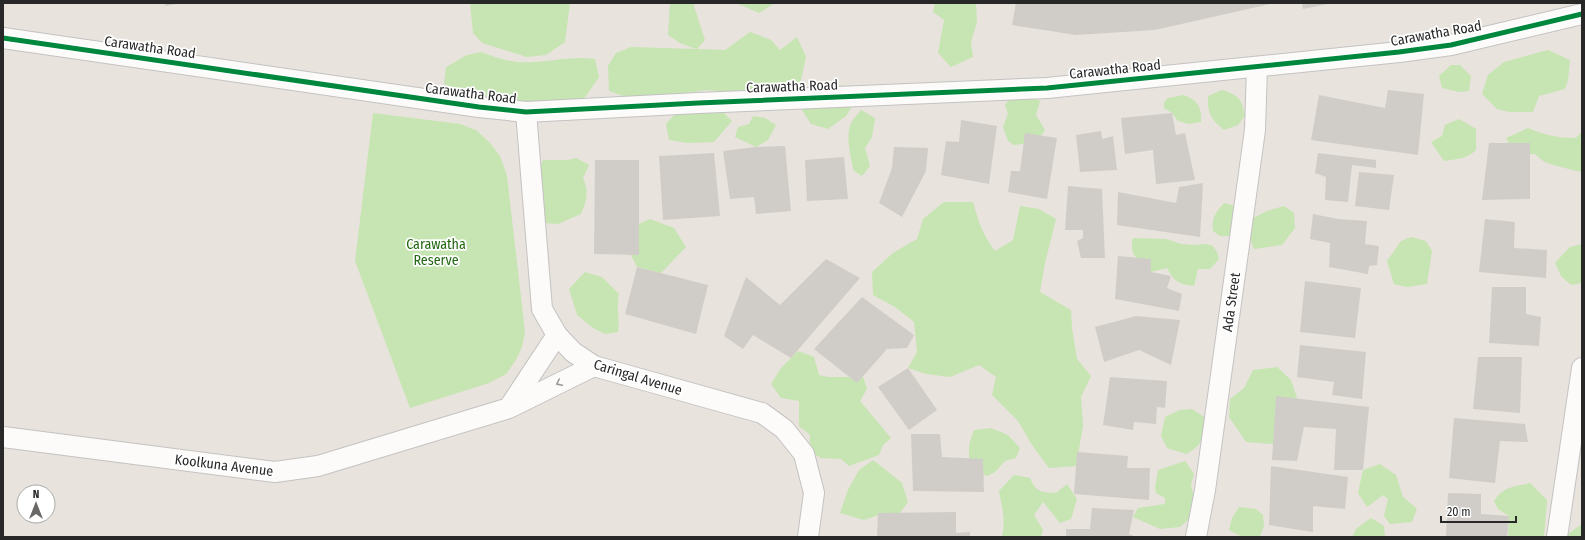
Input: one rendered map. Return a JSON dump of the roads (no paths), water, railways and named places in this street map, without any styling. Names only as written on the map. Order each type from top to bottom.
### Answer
[{"type":"street","name":"Carawatha Road","points":[[3,38],[472,106],[526,112],[698,102],[1047,88],[1391,53],[1451,44],[1582,14]]},
{"type":"street","name":"Ada Street","points":[[1196,537],[1255,130],[1257,67]]},
{"type":"street","name":"Caringal Avenue","points":[[526,112],[542,309],[557,335],[573,352],[594,366],[762,413],[784,429],[804,454],[814,493],[808,537]]},
{"type":"street","points":[[509,408],[557,335]]},
{"type":"street","name":"Koolkuna Avenue","points":[[3,437],[275,472],[318,466],[509,408],[594,366]]},
{"type":"street","points":[[1557,537],[1582,368]]},
{"type":"park label","name":"Carawatha Reserve","points":[[436,252]]}]
